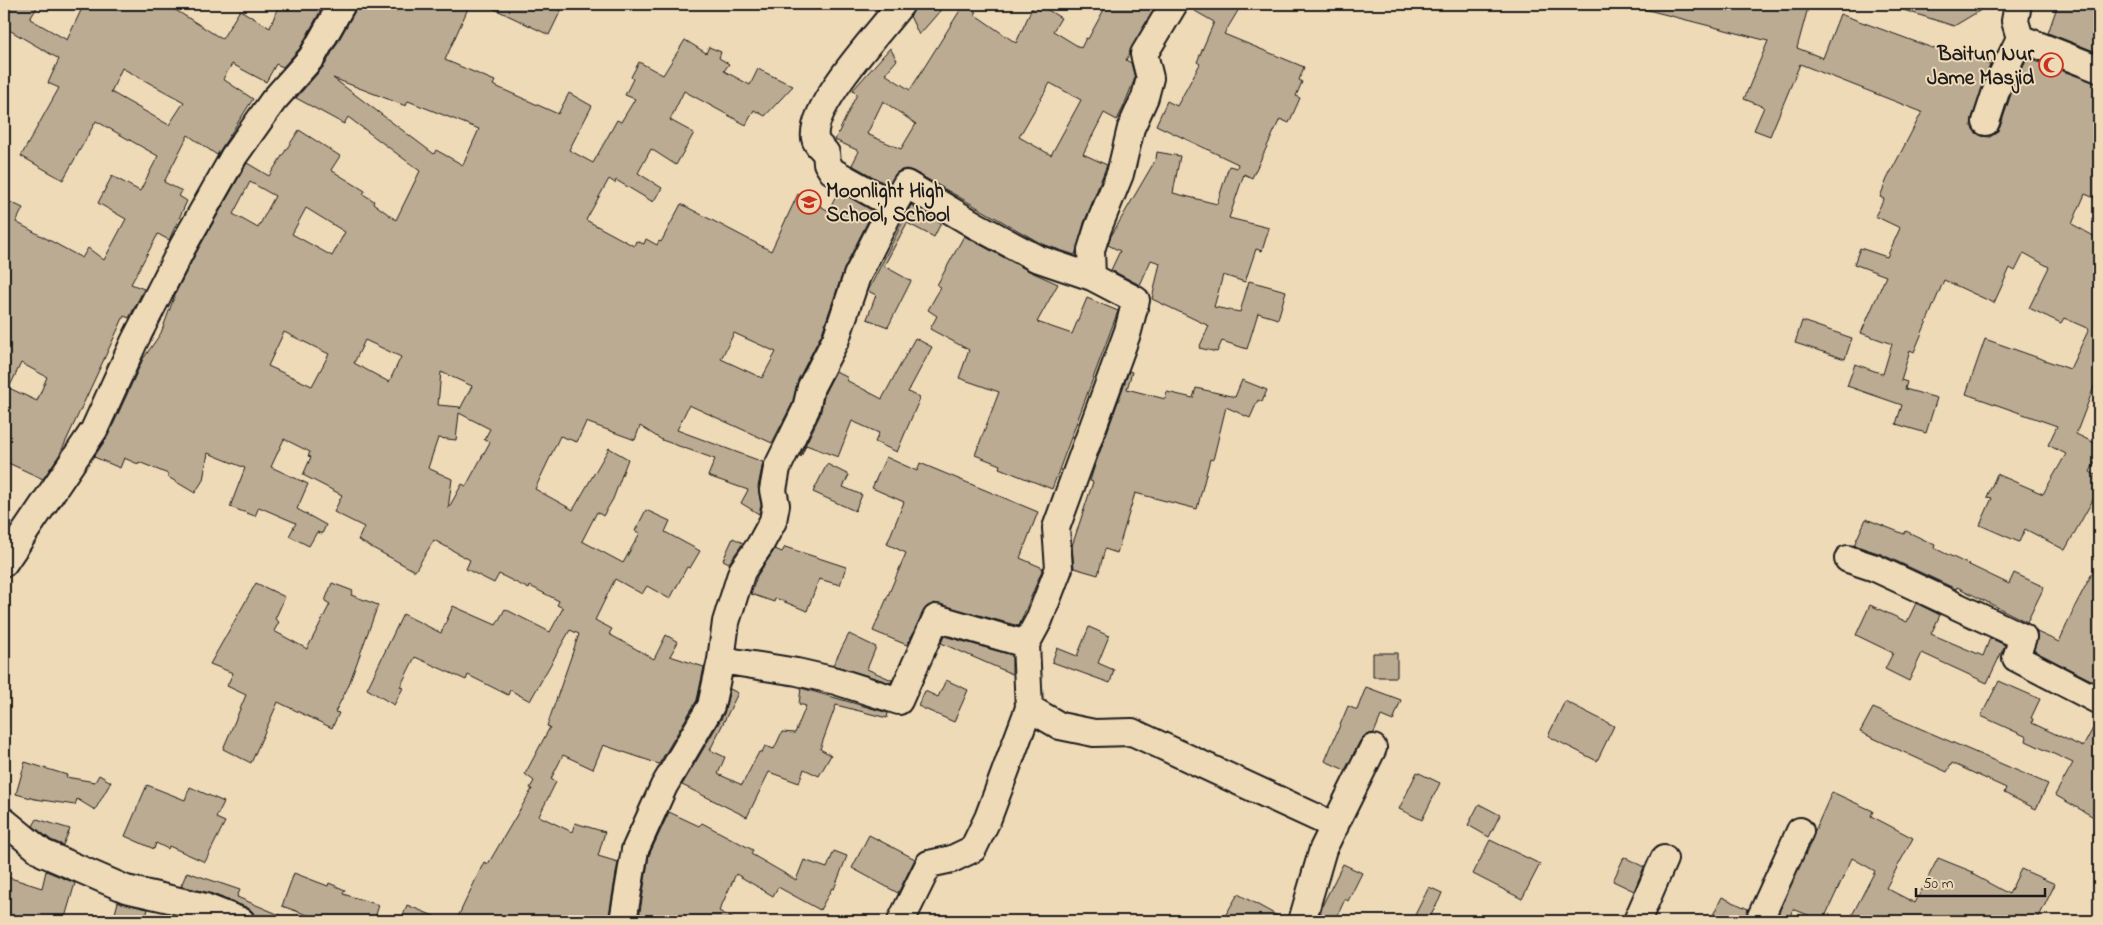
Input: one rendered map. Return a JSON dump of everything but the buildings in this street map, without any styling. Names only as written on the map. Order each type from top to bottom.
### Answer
[{"type":"street","points":[[4,563],[94,430],[160,289],[234,156],[273,101],[312,57],[342,4]]},
{"type":"street","points":[[894,203],[891,204],[832,171],[827,163],[826,153],[816,143],[814,136],[826,103],[841,77],[901,4]]},
{"type":"street","points":[[1092,277],[1091,250],[1120,174],[1131,128],[1145,97],[1150,78],[1144,54],[1174,4]]},
{"type":"street","points":[[1986,122],[2000,79],[2020,38],[2015,21],[2018,4]]},
{"type":"street","points":[[2020,38],[2099,68]]},
{"type":"street","points":[[622,921],[636,850],[664,786],[711,706],[726,622],[742,572],[773,521],[776,504],[773,490],[777,468],[806,409],[811,388],[836,339],[857,276],[894,203],[906,184],[1036,258],[1092,277],[1136,300],[1128,331],[1056,528],[1059,568],[1039,620],[1026,644],[1029,708],[988,818],[972,849],[952,859],[929,864],[901,921]]},
{"type":"street","points":[[1848,559],[1875,568],[2023,637],[2016,658],[2099,701]]},
{"type":"street","points":[[720,660],[797,672],[836,681],[899,701],[924,649],[936,618],[1026,644]]},
{"type":"street","points":[[1029,708],[1060,726],[1094,733],[1132,732],[1335,826]]},
{"type":"street","points":[[1302,921],[1323,849],[1373,748]]},
{"type":"street","points":[[4,821],[43,853],[126,889],[204,907],[241,921]]},
{"type":"street","points":[[1759,921],[1800,831]]},
{"type":"street","points":[[1637,921],[1664,859]]},
{"type":"place","name":"Baitun Nur Jame Masjid","points":[[2051,65]]},
{"type":"place","name":"Moonlight High School, School","points":[[809,202]]}]
